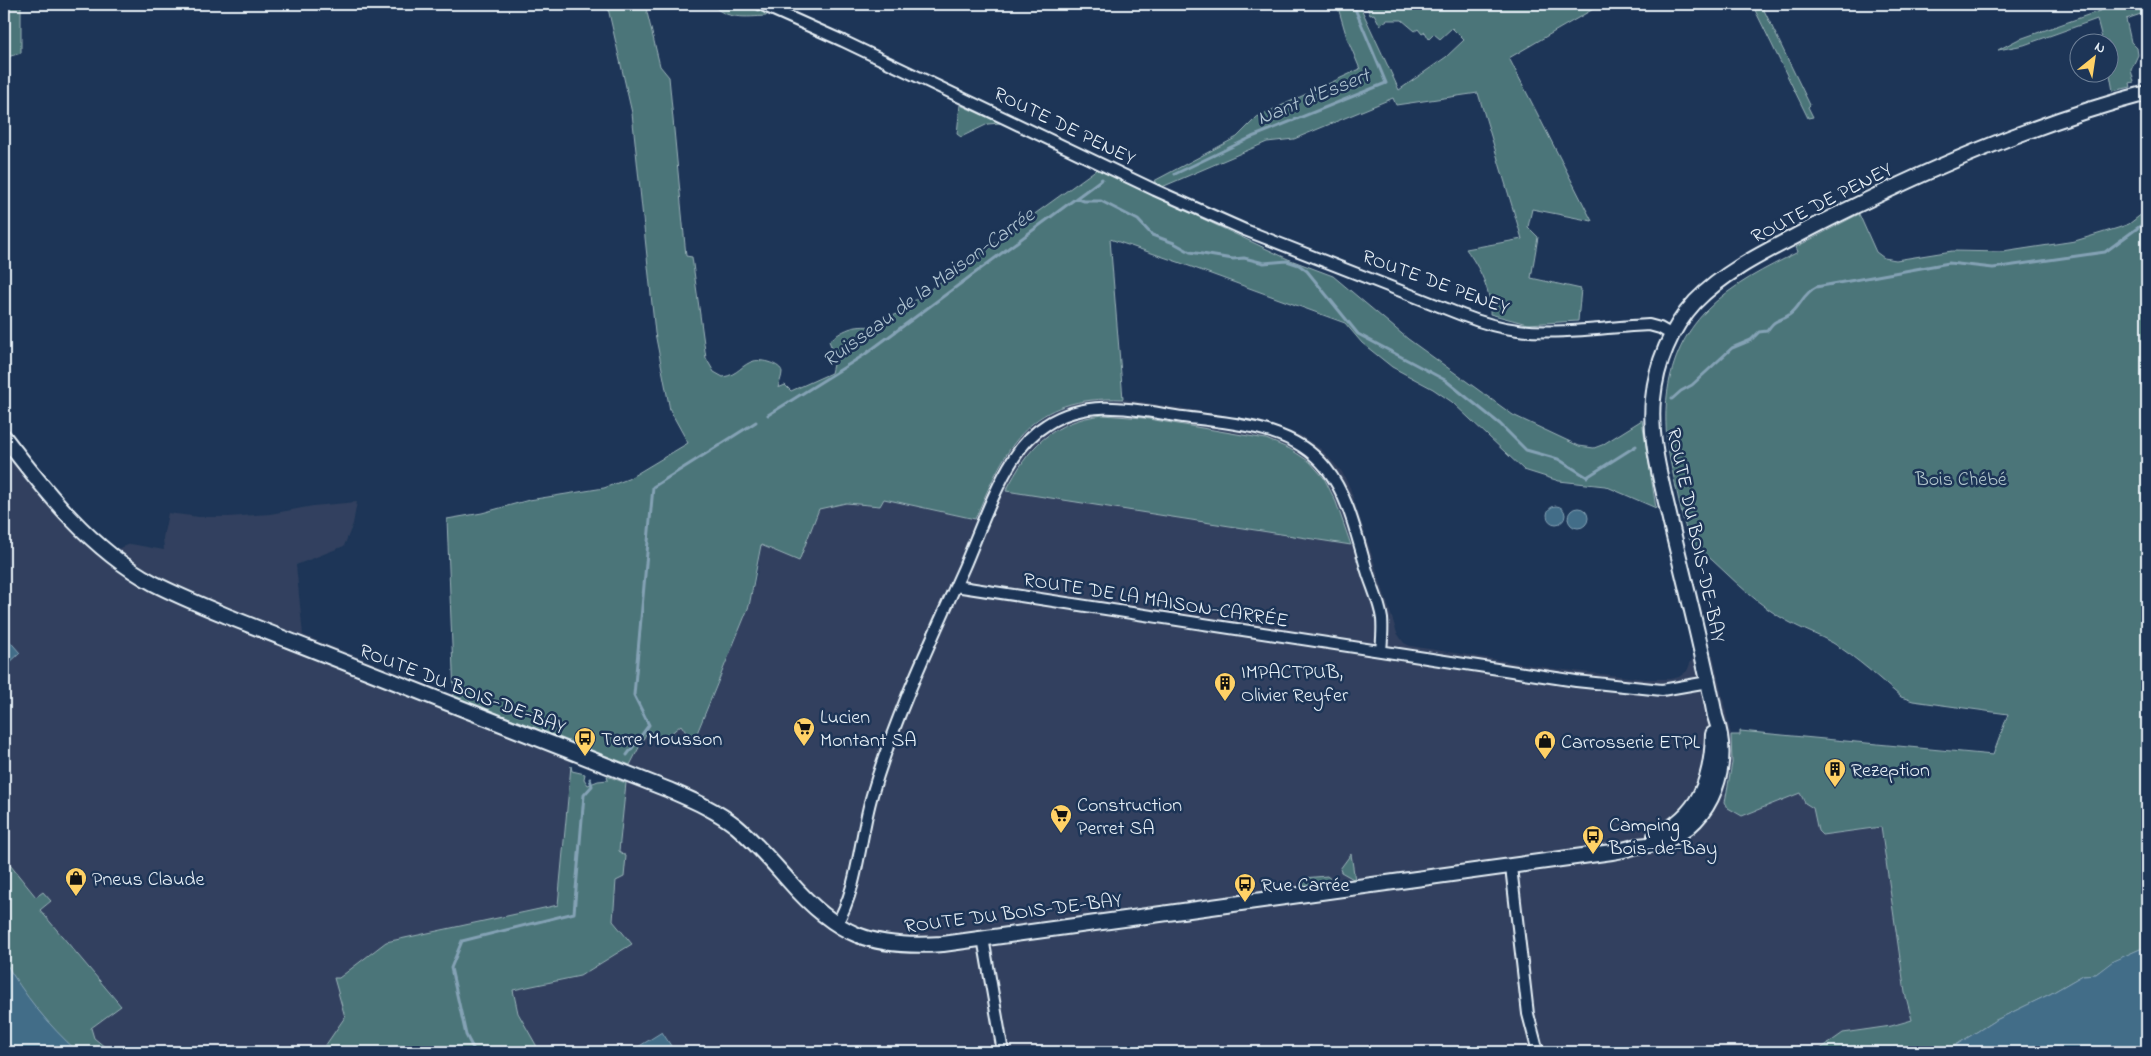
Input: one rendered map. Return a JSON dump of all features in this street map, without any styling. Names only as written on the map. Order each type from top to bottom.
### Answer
[{"type":"main road","name":"ROUTE DE PENEY","points":[[1672,335],[1691,307],[1725,276],[1858,205],[1930,170],[1999,141],[2072,115],[2147,93]]},
{"type":"main road","name":"ROUTE DU BOIS-DE-BAY","points":[[4,437],[57,503],[76,523],[104,549],[151,582],[237,620],[706,806],[722,816],[751,840],[809,903],[836,925],[870,940],[899,945],[943,944],[1612,852],[1637,846],[1652,846],[1680,834],[1695,821],[1711,798],[1720,777],[1722,753],[1720,731],[1662,483],[1654,434],[1652,410],[1654,390],[1662,355],[1672,335]]},
{"type":"street","name":"ROUTE DE PENEY","points":[[760,4],[836,37],[1155,190],[1245,230],[1462,315],[1494,326],[1516,330],[1560,332],[1649,325],[1660,328],[1672,335]]},
{"type":"street","points":[[836,925],[848,901],[866,816],[881,766],[955,586],[1006,472],[1018,451],[1048,423],[1065,415],[1092,408],[1125,408],[1268,431],[1300,444],[1322,463],[1336,483],[1344,499],[1382,616],[1381,650]]},
{"type":"street","name":"ROUTE DE LA MAISON-CARRÉE","points":[[955,586],[1568,680],[1650,690],[1672,690],[1708,682]]},
{"type":"street","points":[[1511,866],[1528,1014],[1538,1052]]},
{"type":"street","points":[[983,938],[1003,1052]]},
{"type":"shaded area","points":[[1089,399],[1123,399],[1260,421],[1300,435],[1321,449],[1342,472],[1350,488],[1397,633],[1404,643],[1410,646],[1556,669],[1646,679],[1679,677],[1687,671],[1692,659],[1713,655],[1732,739],[1732,763],[1725,793],[1734,812],[1742,816],[1800,793],[1805,803],[1813,808],[1818,831],[1822,835],[1881,827],[1905,993],[1912,1020],[1836,1039],[1816,1052],[540,1052],[518,1012],[513,990],[580,976],[632,944],[613,921],[626,783],[571,762],[558,905],[386,942],[346,1017],[321,1052],[111,1052],[94,1038],[90,1028],[121,1005],[40,910],[51,901],[36,897],[5,860],[9,837],[4,831],[4,422],[49,481],[88,525],[117,549],[131,544],[164,550],[163,538],[168,513],[199,517],[228,517],[270,514],[313,506],[357,502],[353,524],[344,546],[296,565],[303,635],[630,765],[648,730],[663,740],[681,724],[694,743],[749,606],[757,574],[761,545],[799,560],[819,508],[846,503],[880,506],[884,499],[975,519],[994,475],[1021,434],[1046,414],[1074,402]]},
{"type":"shaded area","points":[[1556,506],[1562,509],[1565,515],[1562,521],[1556,524],[1550,521],[1547,515],[1550,509]]},
{"type":"shaded area","points":[[1578,508],[1585,511],[1588,518],[1585,525],[1578,528],[1571,525],[1568,518],[1571,511]]},
{"type":"shaded area","points":[[7,638],[20,653],[6,666],[4,664],[4,641]]},
{"type":"shaded area","points":[[2147,946],[2147,1052],[1945,1052],[1994,1021],[2050,994],[2083,975],[2096,974],[2113,961]]},
{"type":"shaded area","points":[[4,960],[37,1009],[78,1052],[4,1052]]},
{"type":"shaded area","points":[[662,1032],[675,1052],[630,1052]]},
{"type":"green space","points":[[4,4],[21,4],[21,53],[4,58]]},
{"type":"green space","points":[[607,4],[645,4],[660,66],[669,77],[686,256],[692,257],[706,358],[714,372],[723,377],[732,374],[750,362],[766,361],[775,364],[781,369],[782,374],[778,388],[785,385],[791,391],[831,373],[835,356],[829,341],[852,328],[863,326],[878,327],[1097,169],[1288,259],[1333,276],[1408,339],[1513,415],[1579,446],[1594,448],[1602,445],[1642,420],[1656,508],[1605,486],[1559,481],[1524,470],[1452,402],[1433,389],[1392,367],[1362,343],[1345,323],[1110,239],[1123,399],[1091,400],[1065,406],[1044,416],[1026,429],[999,468],[975,519],[884,499],[880,506],[846,503],[819,509],[799,561],[761,545],[749,606],[693,743],[681,725],[663,740],[648,730],[630,765],[454,696],[447,519],[482,513],[529,500],[604,488],[628,479],[688,443],[670,410],[655,333],[632,113]]},
{"type":"green space","points":[[712,4],[742,4],[767,14],[766,16],[751,17],[730,15],[723,13]]},
{"type":"green space","points":[[1337,4],[1359,4],[1399,90],[1446,57],[1464,40],[1452,28],[1440,39],[1434,34],[1429,39],[1425,32],[1422,34],[1418,29],[1415,31],[1402,20],[1387,20],[1380,25],[1374,14],[1370,15],[1366,4],[1602,4],[1509,58],[1592,221],[1532,209],[1528,227],[1538,237],[1531,278],[1581,289],[1578,321],[1527,324],[1490,314],[1487,288],[1476,264],[1466,249],[1522,239],[1478,93],[1396,105],[1393,98],[1294,139],[1267,142],[1162,187],[1154,181],[1237,137],[1257,117],[1360,69],[1347,38]]},
{"type":"green space","points":[[1752,4],[1761,4],[1810,105],[1808,107],[1813,117],[1808,118]]},
{"type":"green space","points":[[2119,4],[2147,4],[2147,12],[2126,19],[2131,42],[2137,48],[2138,55],[2131,70],[2134,82],[2130,83],[2131,87],[2113,91],[2111,82],[2118,82],[2118,32],[2100,32],[2097,19],[2024,45],[1998,50],[2017,40]]},
{"type":"green space","points":[[960,105],[1000,123],[988,124],[961,137],[957,134]]},
{"type":"green space","name":"Bois Chébé","points":[[2147,210],[2147,946],[2114,961],[2096,974],[2083,975],[2050,994],[1994,1021],[1945,1052],[1816,1052],[1843,1033],[1891,1026],[1912,1020],[1905,993],[1881,827],[1822,835],[1818,831],[1813,808],[1805,803],[1800,793],[1742,816],[1728,808],[1725,802],[1732,763],[1731,735],[1740,735],[1740,731],[1993,755],[2008,714],[1913,701],[1901,697],[1842,649],[1768,609],[1690,540],[1669,456],[1666,434],[1668,390],[1680,348],[1691,329],[1706,311],[1726,293],[1749,278],[1798,252],[1796,247],[1859,214],[1876,252],[1884,258],[1896,260],[1952,251],[2003,252],[2075,241],[2129,224]]},
{"type":"green space","points":[[1103,415],[1143,418],[1266,439],[1290,449],[1310,462],[1324,478],[1336,502],[1351,545],[1006,491],[1023,461],[1044,439],[1069,423]]},
{"type":"green space","points":[[571,766],[572,771],[585,774],[584,779],[588,785],[608,780],[607,776],[626,783],[619,851],[626,856],[624,877],[616,881],[613,921],[632,944],[580,976],[513,990],[518,1013],[540,1052],[321,1052],[345,1017],[334,978],[339,978],[386,942],[558,905]]},
{"type":"green space","points":[[4,831],[9,837],[6,860],[36,897],[43,892],[51,901],[40,910],[121,1006],[91,1028],[94,1038],[111,1052],[78,1052],[58,1034],[21,990],[4,960]]},
{"type":"green space","points":[[1351,854],[1355,880],[1341,872],[1340,869]]},
{"type":"green space","points":[[1327,876],[1332,880],[1329,883],[1304,887],[1303,878]]},
{"type":"waterway","name":"Nant d'Essert","points":[[1175,174],[1252,137],[1386,83],[1353,4]]},
{"type":"waterway","name":"Ruisseau de la Maison-Carrée","points":[[768,415],[864,355],[1102,179]]},
{"type":"waterway","points":[[1076,198],[1084,201],[1101,201],[1138,220],[1152,235],[1174,243],[1190,252],[1233,259],[1244,258],[1264,263],[1287,261],[1299,265],[1307,271],[1358,334],[1445,380],[1500,424],[1526,450],[1558,459],[1587,477],[1636,446]]},
{"type":"waterway","points":[[1672,399],[1692,385],[1732,348],[1751,340],[1759,332],[1767,331],[1775,322],[1793,312],[1808,293],[1816,287],[1949,263],[1993,268],[2105,252],[2147,221]]},
{"type":"waterway","name":"Ruisseau de la Maison-Carrée","points":[[627,755],[649,725],[634,695],[653,487],[756,422]]},
{"type":"waterway","name":"Ruisseau de la Maison-Carrée","points":[[475,1052],[466,1035],[451,968],[462,941],[574,913],[584,795],[592,786],[590,779]]},
{"type":"place","name":"IMPACTPUB, Olivier Reyfer","points":[[1225,702]]},
{"type":"place","name":"Lucien Montant SA","points":[[804,747]]},
{"type":"place","name":"Terre Mousson","points":[[585,757]]},
{"type":"place","name":"Carrosserie ETPL","points":[[1545,760]]},
{"type":"place","name":"Rezeption","points":[[1835,788]]},
{"type":"place","name":"Construction Perret SA","points":[[1061,834]]},
{"type":"place","name":"Camping Bois-de-Bay","points":[[1593,855]]},
{"type":"place","name":"Pneus Claude","points":[[76,897]]},
{"type":"place","name":"Rue Carrée","points":[[1245,903]]}]
